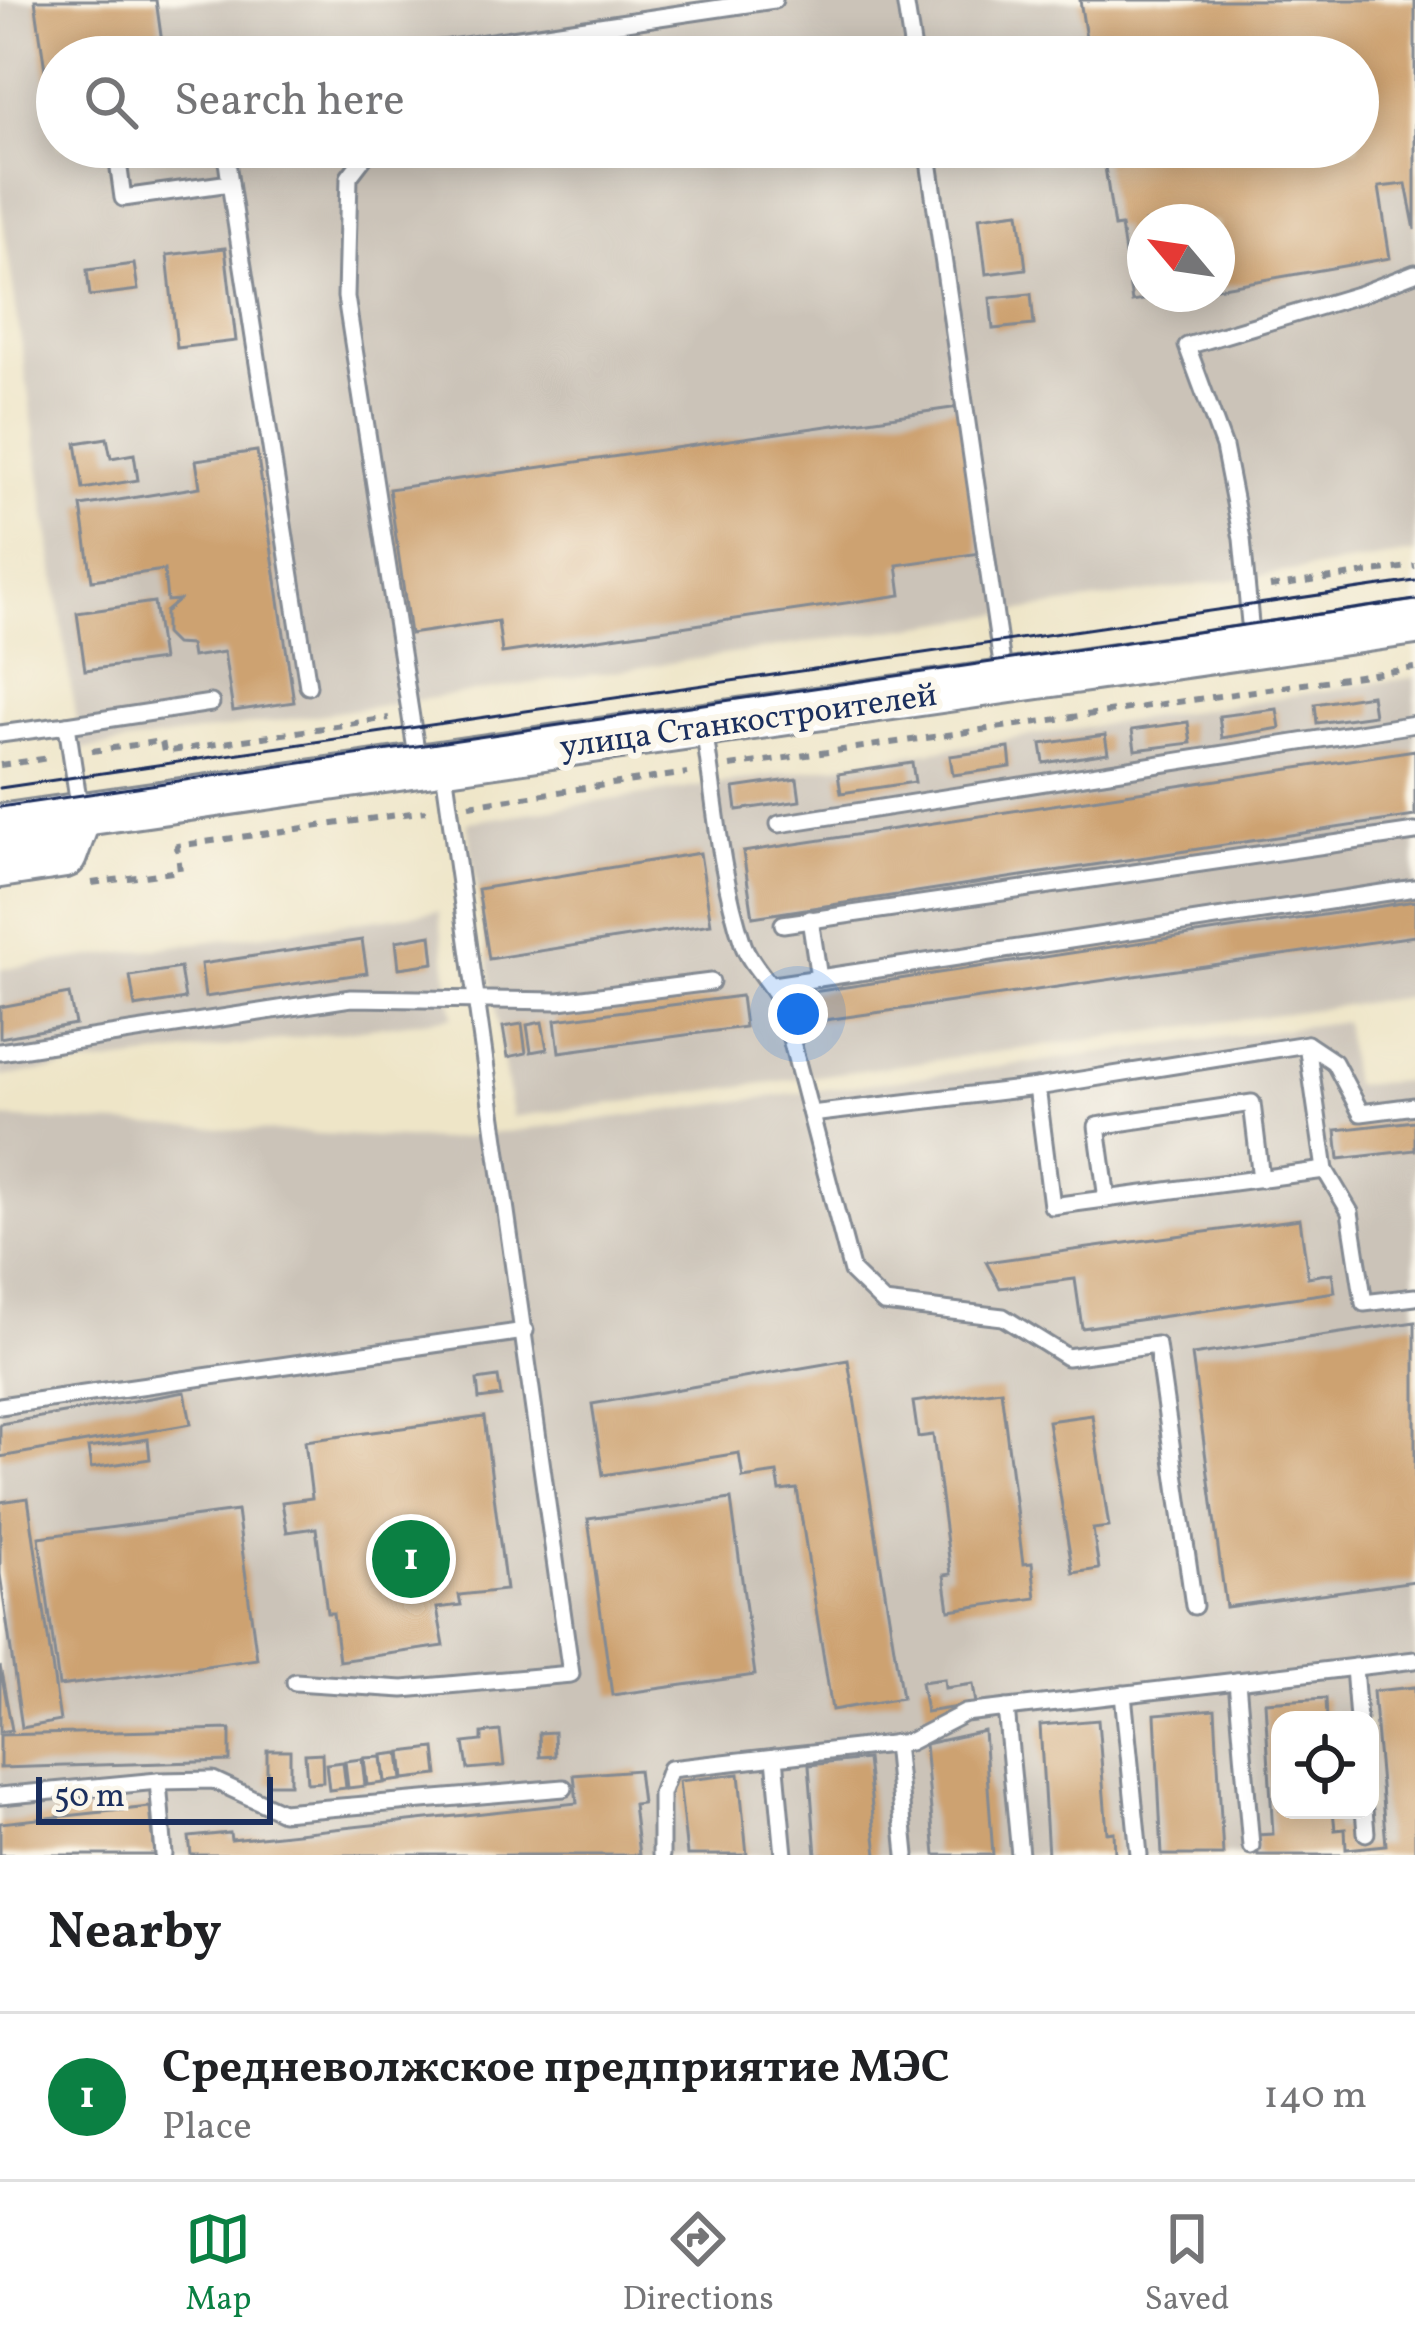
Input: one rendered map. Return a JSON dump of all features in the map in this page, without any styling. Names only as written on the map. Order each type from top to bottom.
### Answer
[{"type":"street","name":"улица Станкостроителей","points":[[0,826],[1415,623]]},
{"type":"street","points":[[0,866],[65,856],[80,815]]},
{"type":"lane","points":[[548,36],[774,0]]},
{"type":"lane","points":[[905,0],[911,36]]},
{"type":"lane","points":[[119,168],[123,199],[230,183]]},
{"type":"lane","points":[[228,168],[308,686]]},
{"type":"lane","points":[[295,1682],[403,1689],[571,1674],[476,998],[431,764],[411,715],[346,297],[349,177],[356,168]]},
{"type":"lane","points":[[929,168],[1004,682]]},
{"type":"lane","points":[[1252,647],[1248,590],[1224,447],[1187,346],[1415,273]]},
{"type":"lane","points":[[0,734],[211,704]]},
{"type":"lane","points":[[779,824],[1415,724]]},
{"type":"lane","points":[[67,725],[80,815]]},
{"type":"lane","points":[[703,725],[722,861],[745,950],[773,986],[853,1272],[884,1303],[1003,1317],[1067,1357],[1157,1345],[1194,1606]]},
{"type":"lane","points":[[782,924],[1415,832]]},
{"type":"lane","points":[[773,986],[1415,888]]},
{"type":"lane","points":[[810,920],[819,978]]},
{"type":"lane","points":[[0,1052],[351,998],[559,1001],[711,982]]},
{"type":"lane","points":[[811,1114],[1036,1087],[1307,1045],[1334,1062],[1361,1113],[1415,1106]]},
{"type":"lane","points":[[1307,1045],[1324,1170],[1350,1212],[1364,1303],[1415,1297]]},
{"type":"lane","points":[[1036,1087],[1052,1206],[1324,1170]]},
{"type":"lane","points":[[1107,1199],[1097,1126],[1252,1103],[1261,1179]]},
{"type":"lane","points":[[0,1406],[524,1331]]},
{"type":"lane","points":[[661,1855],[661,1794],[670,1768],[909,1742],[965,1713],[1415,1660]]},
{"type":"lane","points":[[1354,1667],[1357,1711]]},
{"type":"lane","points":[[1237,1681],[1250,1846]]},
{"type":"lane","points":[[1123,1694],[1138,1855]]},
{"type":"lane","points":[[1006,1708],[1021,1855]]},
{"type":"lane","points":[[895,1743],[906,1855]]},
{"type":"lane","points":[[775,1757],[784,1855]]},
{"type":"lane","points":[[158,1780],[164,1855]]},
{"type":"lane","points":[[0,1796],[158,1780],[213,1780],[282,1812],[563,1788]]},
{"type":"lane","points":[[1365,1819],[1366,1833]]},
{"type":"path","points":[[1248,590],[1415,566]]},
{"type":"path","points":[[0,765],[162,741],[164,752],[411,715]]},
{"type":"shaded area","points":[[0,0],[1415,0],[1415,553],[80,750],[0,198]]},
{"type":"shaded area","points":[[1415,677],[1415,996],[512,1117],[467,822]]},
{"type":"shaded area","points":[[439,911],[453,1017],[0,1077],[0,969]]},
{"type":"shaded area","points":[[1344,1021],[1353,1085],[1415,1080],[1415,1855],[0,1855],[0,1118],[444,1140]]},
{"type":"building","points":[[35,0],[156,0],[161,36],[40,36]]},
{"type":"building","points":[[1080,0],[1415,0],[1415,230],[1406,184],[1379,187],[1390,258],[1235,285],[1235,204],[1127,204],[1127,267],[1121,226],[1114,227],[1105,168],[1379,168],[1379,36],[1086,36]]},
{"type":"building","points":[[1019,212],[1026,269],[986,274],[979,217]]},
{"type":"building","points":[[225,248],[236,341],[177,348],[167,255]]},
{"type":"building","points":[[134,264],[138,290],[90,296],[87,270]]},
{"type":"building","points":[[1031,294],[1034,325],[993,329],[990,298]]},
{"type":"building","points":[[959,407],[980,553],[897,565],[901,595],[502,653],[498,621],[410,634],[389,489]]},
{"type":"building","points":[[107,438],[111,458],[134,454],[138,480],[83,489],[76,443]]},
{"type":"building","points":[[257,451],[294,702],[233,711],[224,652],[192,657],[190,645],[175,644],[165,634],[165,612],[179,600],[167,601],[164,570],[92,580],[81,506],[200,487],[196,460]]},
{"type":"building","points":[[154,602],[162,660],[85,670],[77,613]]},
{"type":"building","points":[[1371,695],[1374,715],[1317,723],[1315,704]]},
{"type":"building","points":[[1277,709],[1280,728],[1222,738],[1219,716]]},
{"type":"building","points":[[1188,722],[1191,743],[1135,750],[1132,730]]},
{"type":"building","points":[[1105,735],[1108,753],[1044,763],[1041,744]]},
{"type":"building","points":[[1009,748],[1011,767],[953,775],[950,756]]},
{"type":"building","points":[[1415,750],[1415,816],[753,917],[743,852]]},
{"type":"building","points":[[912,763],[915,782],[841,793],[838,774]]},
{"type":"building","points":[[797,779],[800,801],[737,810],[734,788]]},
{"type":"building","points":[[700,853],[711,924],[489,959],[478,889]]},
{"type":"building","points":[[1415,901],[1415,936],[804,1023],[800,994]]},
{"type":"building","points":[[431,935],[434,963],[399,968],[396,941]]},
{"type":"building","points":[[362,940],[367,973],[205,997],[201,964]]},
{"type":"building","points":[[180,968],[185,999],[135,1007],[130,976]]},
{"type":"building","points":[[69,994],[75,1024],[0,1038],[0,1007]]},
{"type":"building","points":[[741,996],[745,1027],[559,1052],[555,1020]]},
{"type":"building","points":[[542,1022],[547,1049],[531,1052],[527,1025]]},
{"type":"building","points":[[522,1024],[526,1053],[508,1057],[503,1027]]},
{"type":"building","points":[[1415,1121],[1415,1150],[1339,1159],[1336,1130]]},
{"type":"building","points":[[1300,1219],[1308,1277],[1332,1273],[1335,1292],[1082,1328],[1075,1279],[1000,1288],[986,1262]]},
{"type":"building","points":[[1415,1322],[1415,1581],[1226,1607],[1192,1355]]},
{"type":"building","points":[[848,1360],[902,1698],[832,1710],[797,1489],[780,1491],[777,1473],[743,1478],[739,1453],[603,1475],[592,1404]]},
{"type":"building","points":[[498,1377],[501,1396],[479,1399],[477,1380]]},
{"type":"building","points":[[1001,1390],[1023,1564],[1032,1563],[1036,1598],[949,1610],[944,1575],[951,1574],[933,1435],[918,1437],[913,1402]]},
{"type":"building","points":[[185,1392],[191,1424],[0,1457],[0,1424]]},
{"type":"building","points":[[1092,1415],[1109,1527],[1093,1529],[1099,1569],[1073,1573],[1048,1421]]},
{"type":"building","points":[[484,1417],[506,1590],[459,1595],[461,1605],[437,1608],[444,1646],[339,1661],[333,1613],[327,1613],[316,1528],[287,1532],[282,1502],[312,1498],[305,1441]]},
{"type":"building","points":[[148,1439],[150,1459],[91,1468],[88,1448]]},
{"type":"building","points":[[28,1498],[60,1721],[22,1728],[0,1574],[0,1502]]},
{"type":"building","points":[[731,1499],[755,1675],[612,1695],[588,1519]]},
{"type":"building","points":[[237,1511],[257,1659],[59,1686],[39,1537]]},
{"type":"building","points":[[0,1666],[12,1730],[0,1732]]},
{"type":"building","points":[[944,1679],[945,1688],[973,1684],[976,1704],[926,1712],[921,1682]]},
{"type":"building","points":[[1415,1687],[1415,1855],[1258,1855],[1257,1835],[1273,1834],[1272,1819],[1334,1819],[1335,1830],[1345,1829],[1346,1849],[1386,1845],[1379,1711],[1375,1711],[1373,1691]]},
{"type":"building","points":[[1326,1698],[1327,1711],[1271,1711],[1271,1801],[1265,1702]]},
{"type":"building","points":[[1215,1709],[1223,1855],[1162,1855],[1155,1714]]},
{"type":"building","points":[[1098,1720],[1107,1833],[1114,1832],[1115,1855],[1048,1855],[1040,1725]]},
{"type":"building","points":[[230,1729],[230,1761],[0,1768],[0,1735]]},
{"type":"building","points":[[500,1731],[504,1766],[468,1769],[464,1743],[482,1741],[482,1733]]},
{"type":"building","points":[[984,1731],[993,1855],[935,1855],[925,1744]]},
{"type":"building","points":[[554,1732],[555,1756],[540,1757],[539,1733]]},
{"type":"building","points":[[435,1748],[438,1775],[404,1779],[401,1752]]},
{"type":"building","points":[[267,1750],[290,1750],[290,1784],[267,1784]]},
{"type":"building","points":[[322,1753],[323,1782],[307,1783],[305,1754]]},
{"type":"building","points":[[399,1753],[402,1780],[385,1782],[382,1755]]},
{"type":"building","points":[[381,1757],[384,1783],[367,1785],[364,1758]]},
{"type":"building","points":[[362,1759],[365,1786],[348,1788],[345,1761]]},
{"type":"building","points":[[867,1759],[877,1855],[816,1855],[809,1765]]},
{"type":"building","points":[[343,1762],[346,1788],[329,1790],[326,1764]]},
{"type":"building","points":[[638,1770],[642,1803],[633,1804],[639,1855],[191,1855],[189,1837],[230,1833],[231,1840],[577,1803],[574,1775]]},
{"type":"building","points":[[739,1774],[747,1855],[687,1855],[679,1781]]},
{"type":"building","points":[[150,1807],[155,1855],[0,1855],[0,1823]]},
{"type":"tram line","points":[[0,788],[1415,581]]},
{"type":"tram line","points":[[0,807],[1415,600]]},
{"type":"place","name":"Средневолжское предприятие МЭС","points":[[411,1559]]}]
